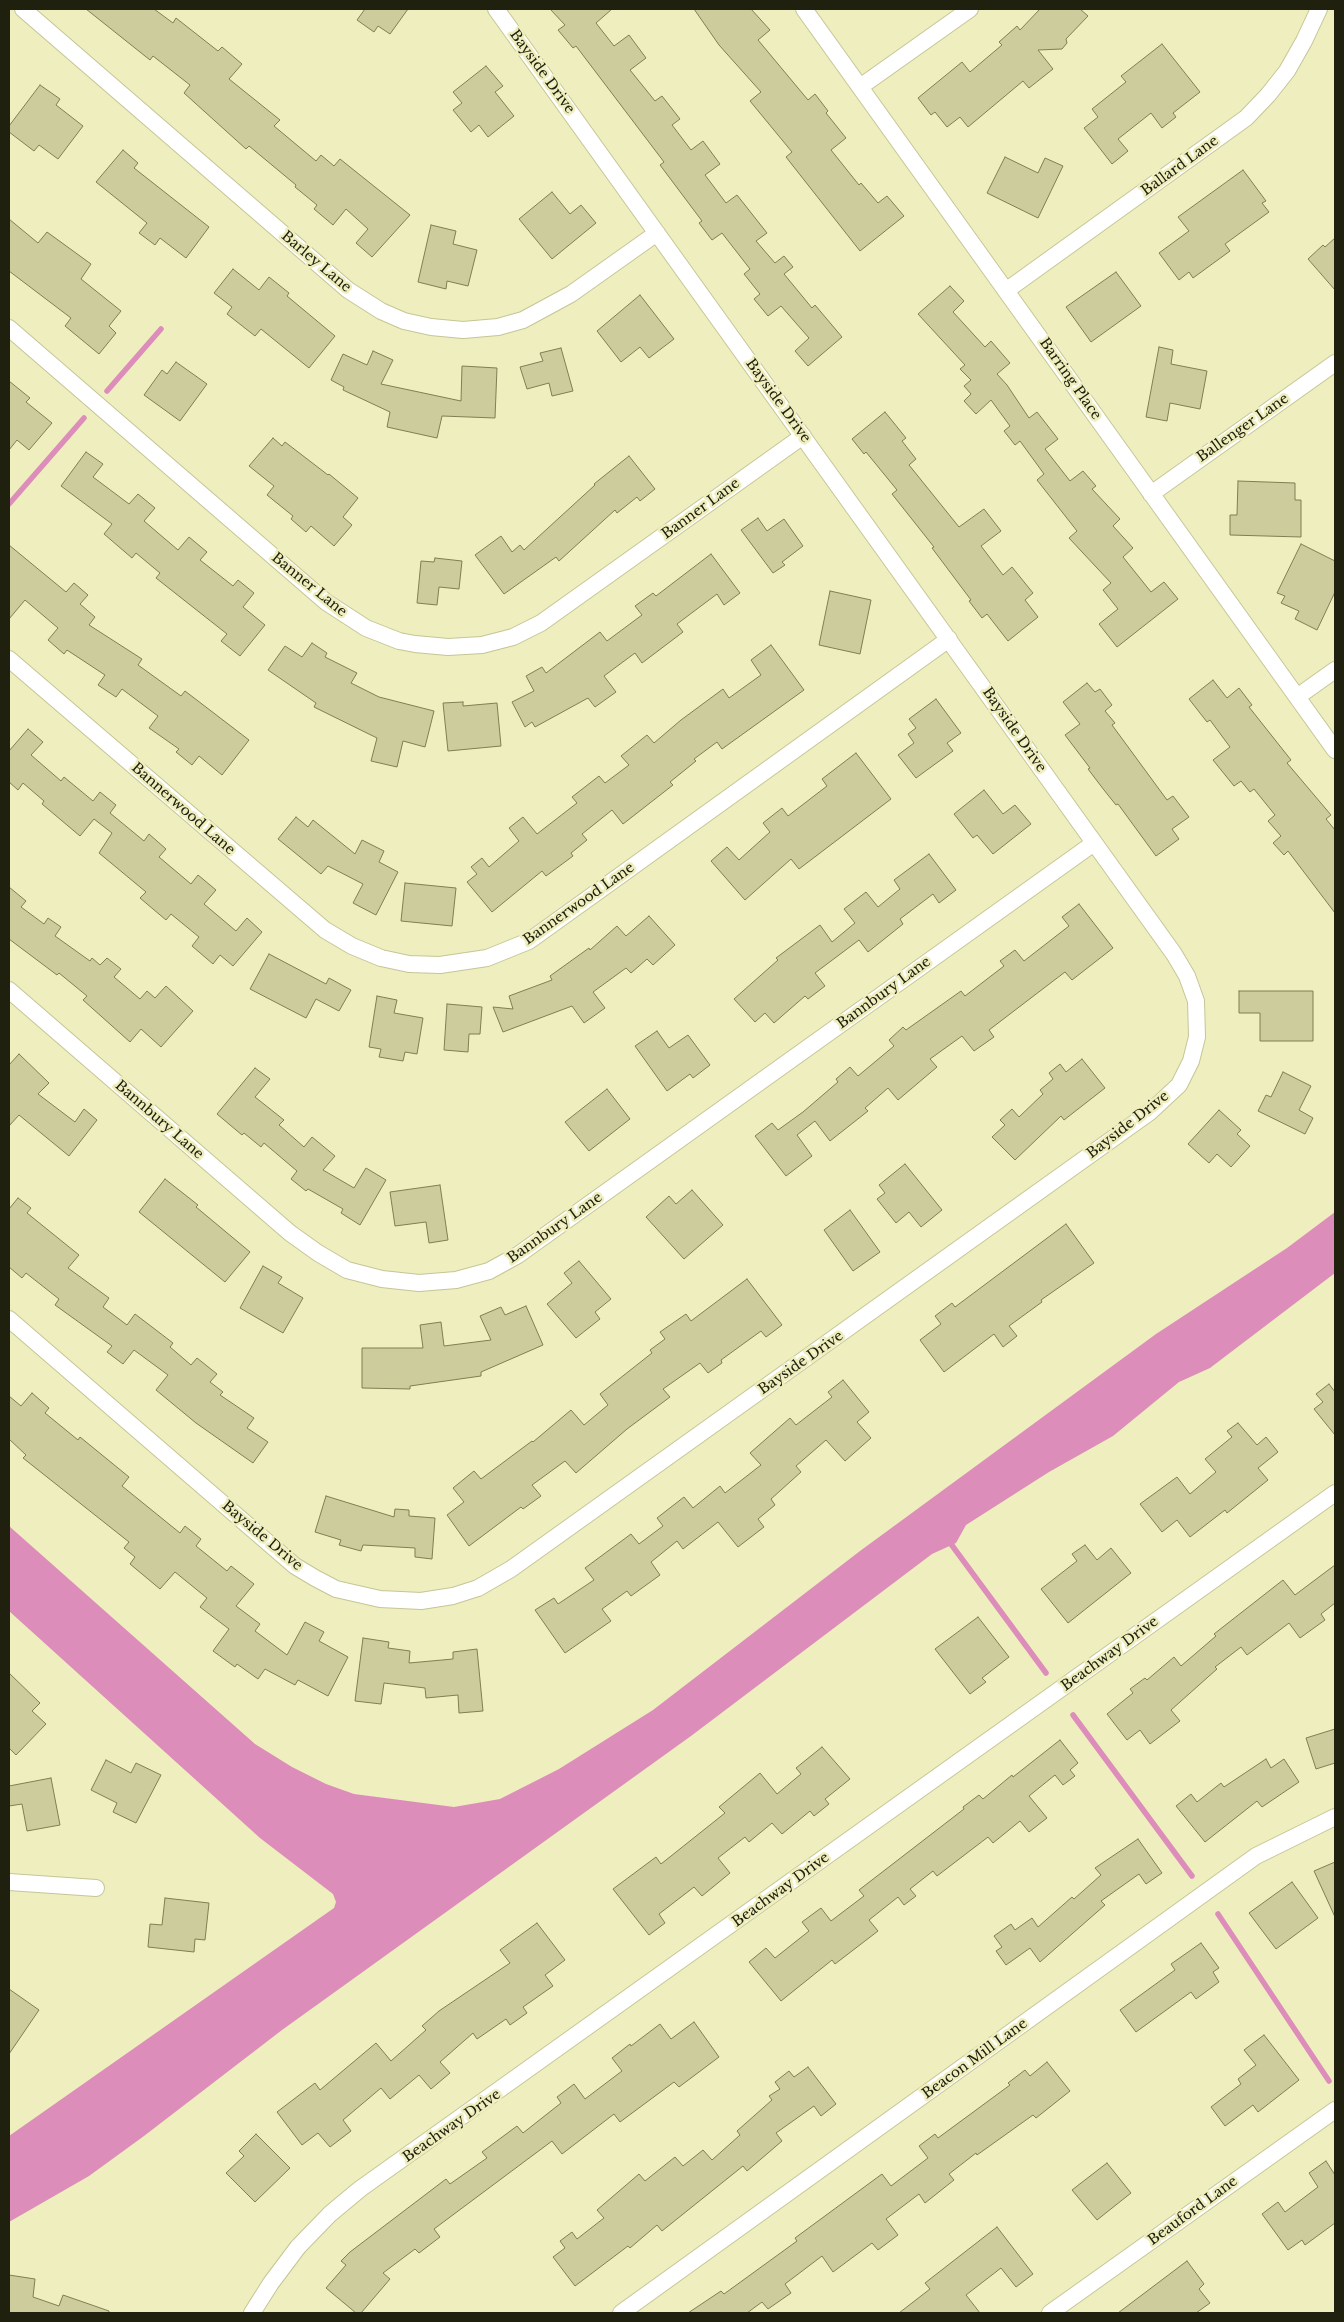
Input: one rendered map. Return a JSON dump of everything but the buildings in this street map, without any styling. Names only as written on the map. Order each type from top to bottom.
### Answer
[{"type":"street","name":"Barley Lane","points":[[23,9],[348,290],[380,311],[404,321],[431,327],[463,330],[498,327],[523,320],[571,294],[657,233]]},
{"type":"street","name":"Bayside Drive","points":[[9,1319],[295,1566],[336,1589],[357,1595],[401,1601],[436,1599],[478,1588],[511,1569],[885,1303],[1150,1112],[1178,1084],[1191,1061],[1197,1037],[1198,1014],[1192,987],[1174,954],[496,9]]},
{"type":"street","name":"Barring Place","points":[[804,9],[1335,750]]},
{"type":"street","points":[[860,87],[970,9]]},
{"type":"street","name":"Ballard Lane","points":[[1007,290],[1233,128],[1252,112],[1278,83],[1292,63],[1319,9]]},
{"type":"street","name":"Banner Lane","points":[[9,328],[326,602],[366,628],[399,641],[415,644],[448,647],[482,645],[513,637],[541,623],[803,436]]},
{"type":"street","name":"Ballenger Lane","points":[[1151,494],[1335,363]]},
{"type":"street","name":"Bannerwood Lane","points":[[9,659],[325,930],[352,946],[381,958],[409,964],[440,965],[487,958],[529,941],[949,639]]},
{"type":"street","points":[[1297,697],[1335,670]]},
{"type":"street","name":"Bannbury Lane","points":[[9,990],[290,1233],[318,1253],[347,1270],[382,1279],[419,1283],[446,1281],[489,1271],[518,1256],[1094,843]]},
{"type":"street","name":"Beachway Drive","points":[[252,2313],[271,2283],[298,2247],[330,2214],[360,2189],[1335,1493]]},
{"type":"street","name":"Beacon Mill Lane","points":[[621,2313],[1256,1856],[1335,1817]]},
{"type":"street","points":[[9,1882],[96,1888]]},
{"type":"street","name":"Beauford Lane","points":[[1050,2313],[1335,2110]]},
{"type":"shaded area","points":[[1335,1212],[1335,1273],[1210,1368],[1179,1382],[1113,1436],[1049,1472],[966,1525],[956,1543],[932,1554],[691,1736],[282,2030],[144,2136],[89,2176],[9,2222],[9,2136],[334,1908],[336,1902],[333,1894],[260,1838],[9,1611],[9,1526],[255,1744],[292,1767],[326,1784],[354,1794],[454,1807],[500,1799],[559,1769],[653,1710],[860,1551],[1156,1334],[1287,1248]]},
{"type":"waterway","points":[[107,391],[161,329]]},
{"type":"waterway","points":[[9,504],[84,418]]},
{"type":"waterway","points":[[948,1540],[1046,1673]]},
{"type":"waterway","points":[[1073,1715],[1192,1876]]},
{"type":"waterway","points":[[1218,1914],[1329,2081]]}]
